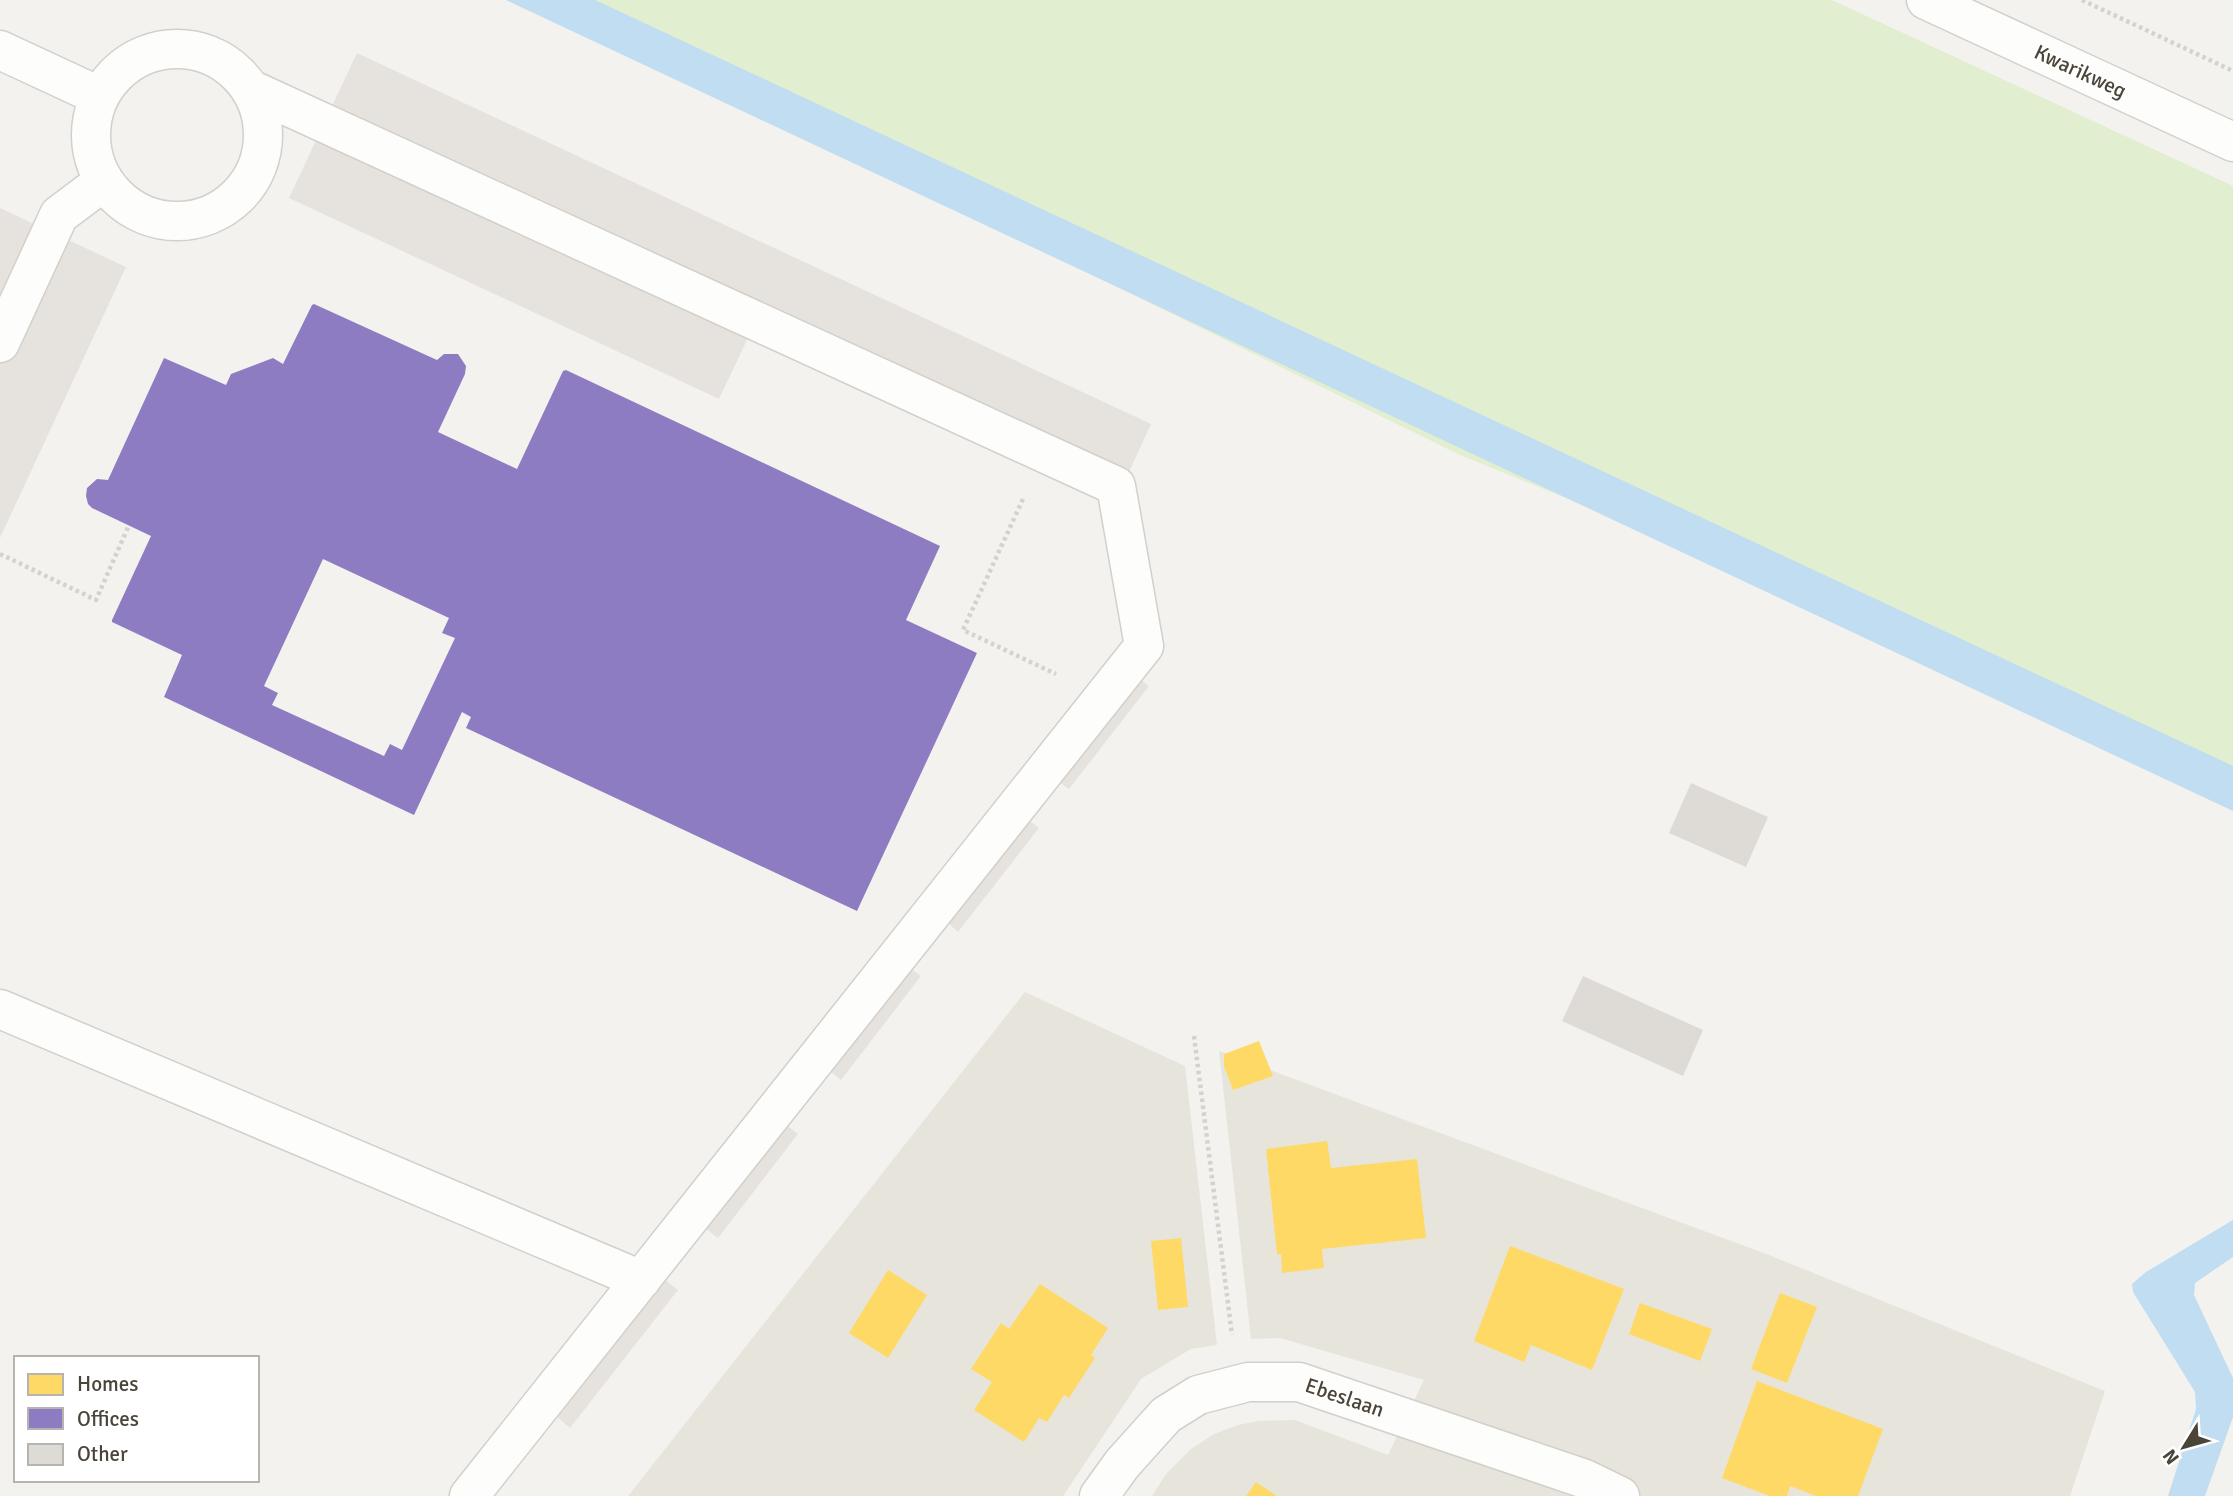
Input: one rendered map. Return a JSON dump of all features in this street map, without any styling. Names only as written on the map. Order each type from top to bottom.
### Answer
[{"type":"street","name":"Kwarikweg","points":[[1926,0],[2233,142]]},
{"type":"street","points":[[186,48],[211,56],[233,69],[250,89],[261,117],[262,147],[253,176],[235,200],[210,215],[181,221],[151,218],[124,204],[103,182],[92,154],[91,124],[99,96],[114,75],[135,59],[160,50],[186,48]]},
{"type":"street","points":[[0,50],[99,96]]},
{"type":"street","points":[[250,89],[1116,485],[1144,646],[469,1496]]},
{"type":"street","points":[[0,343],[59,215],[103,182]]},
{"type":"street","points":[[0,1009],[641,1280]]},
{"type":"street","name":"Ebeslaan","points":[[1099,1496],[1122,1464],[1166,1415],[1198,1395],[1248,1382],[1299,1382],[1585,1479],[1620,1496]]},
{"type":"path","points":[[2082,0],[2233,71]]},
{"type":"path","points":[[1044,452],[963,630],[1104,697]]},
{"type":"path","points":[[0,554],[96,600],[129,525]]},
{"type":"path","points":[[1194,1036],[1238,1385]]},
{"type":"shaded area","points":[[357,53],[1151,424],[1128,474],[764,304],[719,399],[289,198]]},
{"type":"shaded area","points":[[0,208],[126,267],[0,538]]},
{"type":"shaded area","points":[[1136,676],[1149,686],[1069,789],[1056,780]]},
{"type":"shaded area","points":[[1026,818],[1039,828],[958,932],[946,921]]},
{"type":"shaded area","points":[[908,967],[921,976],[841,1080],[829,1070]]},
{"type":"shaded area","points":[[1025,992],[1185,1066],[1217,1345],[1191,1349],[1141,1379],[1063,1496],[628,1496]]},
{"type":"shaded area","points":[[1219,1051],[1769,1255],[2105,1391],[2070,1496],[1152,1496],[1166,1474],[1191,1449],[1214,1434],[1258,1421],[1295,1420],[1388,1455],[1424,1380],[1280,1338],[1251,1339]]},
{"type":"shaded area","points":[[785,1124],[798,1134],[718,1238],[705,1228]]},
{"type":"shaded area","points":[[663,1278],[678,1290],[570,1428],[555,1415]]},
{"type":"green space","points":[[532,0],[1832,0],[2233,186],[2233,769],[1460,455]]},
{"type":"water","points":[[506,0],[595,0],[2233,766],[2233,811]]},
{"type":"water","points":[[2233,1220],[2233,1257],[2195,1283],[2194,1295],[2233,1378],[2233,1417],[2205,1496],[2168,1496],[2196,1409],[2195,1392],[2133,1292],[2132,1284],[2146,1272]]},
{"type":"building: Homes","points":[[1259,1041],[1273,1076],[1233,1090],[1224,1066],[1224,1054]]},
{"type":"building: Homes","points":[[1327,1141],[1331,1168],[1417,1159],[1426,1238],[1322,1249],[1324,1268],[1282,1273],[1281,1254],[1277,1254],[1266,1149]]},
{"type":"building: Homes","points":[[1181,1238],[1188,1307],[1158,1310],[1151,1241]]},
{"type":"building: Homes","points":[[1510,1246],[1624,1289],[1592,1370],[1531,1345],[1524,1362],[1474,1341]]},
{"type":"building: Homes","points":[[888,1270],[927,1295],[888,1358],[849,1333]]},
{"type":"building: Homes","points":[[1040,1284],[1108,1328],[1091,1355],[1095,1358],[1069,1398],[1064,1395],[1047,1422],[1039,1418],[1024,1442],[974,1410],[992,1382],[971,1369],[1001,1323],[1009,1329]]},
{"type":"building: Homes","points":[[1780,1293],[1817,1307],[1787,1383],[1751,1369]]},
{"type":"building: Homes","points":[[1640,1303],[1712,1329],[1700,1361],[1629,1334]]},
{"type":"building: Homes","points":[[1757,1381],[1883,1429],[1858,1496],[1816,1496],[1790,1486],[1787,1496],[1770,1496],[1722,1478]]},
{"type":"building: Homes","points":[[1256,1482],[1277,1496],[1246,1496]]},
{"type":"building: Offices","points":[[312,305],[437,360],[444,354],[458,354],[466,366],[465,374],[438,432],[517,469],[563,371],[566,370],[940,546],[906,620],[977,653],[857,911],[466,728],[471,717],[462,712],[414,815],[164,697],[182,655],[112,622],[151,536],[92,508],[86,496],[87,488],[97,479],[108,480],[164,358],[226,385],[231,374],[273,358],[283,364]],"holes":[[[323,559],[449,618],[442,633],[455,638],[402,750],[390,744],[384,756],[272,705],[278,693],[264,686]]]},
{"type":"building: Other","points":[[1691,783],[1768,817],[1746,867],[1669,833]]},
{"type":"building: Other","points":[[1583,976],[1703,1030],[1683,1076],[1562,1021]]}]
